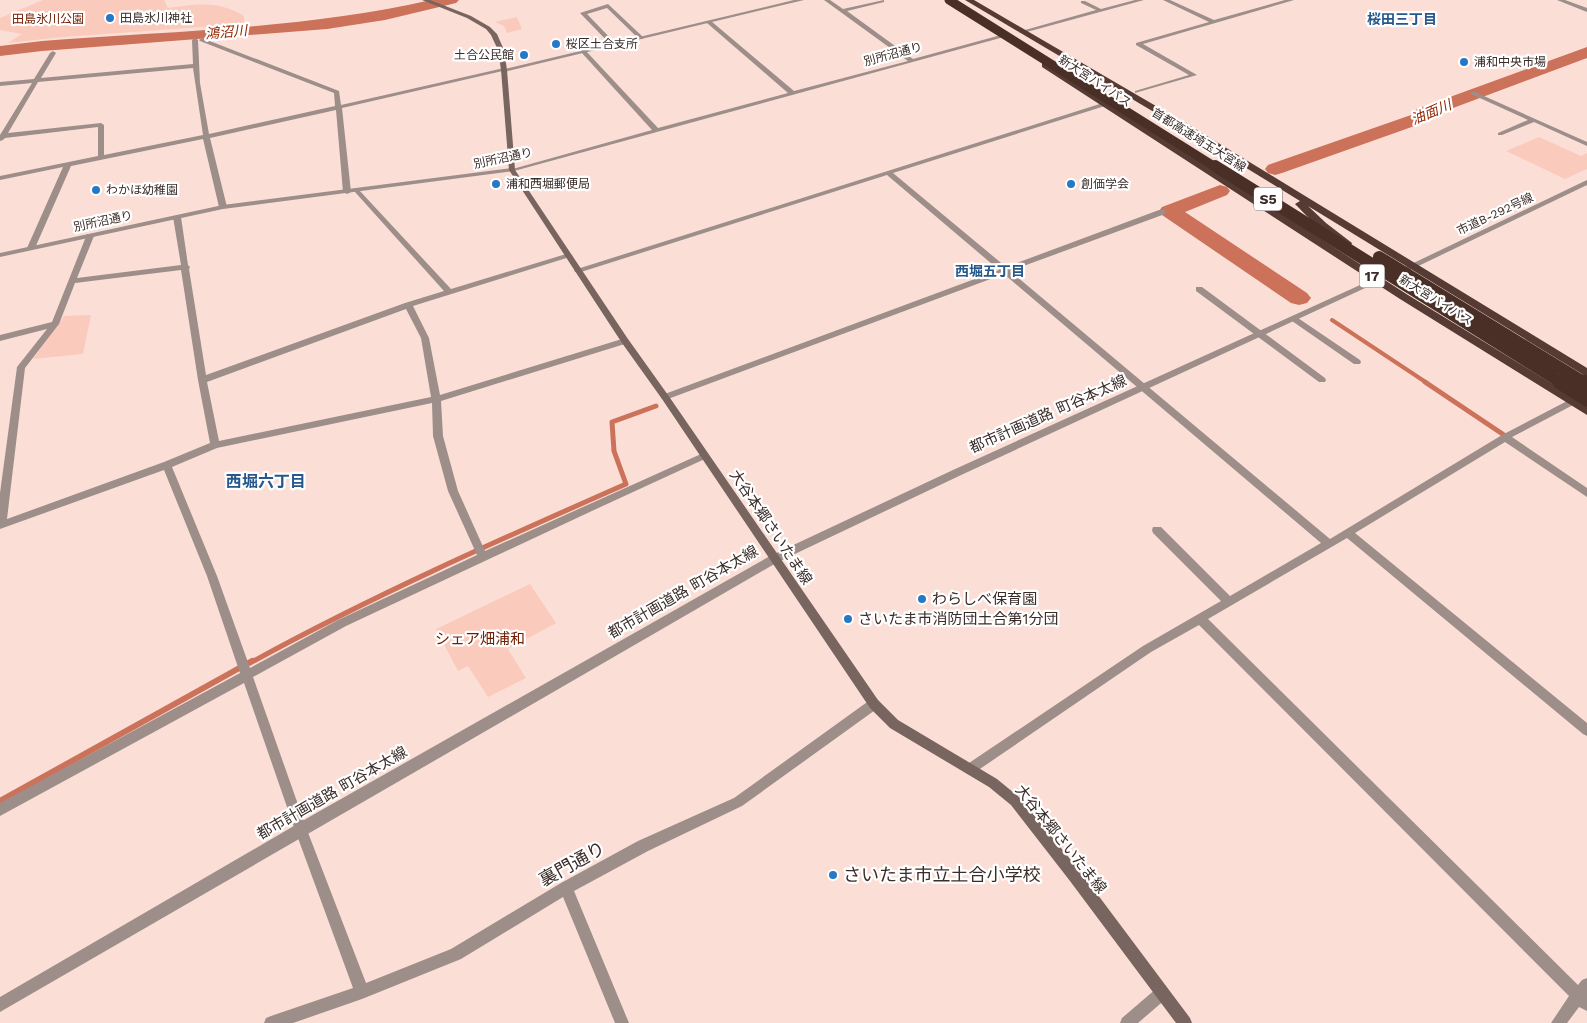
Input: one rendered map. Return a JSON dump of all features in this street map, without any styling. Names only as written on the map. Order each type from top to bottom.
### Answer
[{"type":"highway","name":"新大宮バイパス","points":[[943,0],[1587,412]]},
{"type":"highway","name":"首都高速埼玉大宮線","points":[[949,0],[1587,399]]},
{"type":"highway","name":"首都高速埼玉大宮線","points":[[963,0],[1587,385]]},
{"type":"highway","name":"新大宮バイパス","points":[[969,0],[1188,129],[1587,373]]},
{"type":"highway","points":[[1158,139],[1188,129]]},
{"type":"highway","points":[[1278,184],[1322,225],[1441,300],[1480,339],[1506,360]]},
{"type":"main road","name":"大谷本郷さいたま線","points":[[427,0],[479,23],[494,34],[501,50],[504,70],[512,170],[625,341],[665,396],[874,704],[894,724],[993,783],[1015,801],[1075,876],[1185,1023]]},
{"type":"street","points":[[0,178],[339,107],[801,0]]},
{"type":"street","points":[[827,0],[911,60]]},
{"type":"street","points":[[1118,0],[1126,4]]},
{"type":"street","points":[[1021,32],[1141,0]]},
{"type":"street","points":[[1166,0],[1213,22]]},
{"type":"street","points":[[1266,0],[1276,4]]},
{"type":"street","points":[[1137,92],[1194,75],[1138,44],[1291,0]]},
{"type":"street","points":[[1560,0],[1587,10]]},
{"type":"street","points":[[842,10],[882,1]]},
{"type":"street","points":[[1083,2],[1101,11]]},
{"type":"street","points":[[1576,6],[1587,2]]},
{"type":"street","points":[[613,44],[583,13],[608,6],[641,38]]},
{"type":"street","points":[[709,22],[792,93]]},
{"type":"street","name":"別所沼通り","points":[[0,254],[223,208],[512,170],[1001,37]]},
{"type":"street","points":[[223,208],[205,136],[195,66],[198,40],[337,92],[347,192]]},
{"type":"street","points":[[583,52],[656,130]]},
{"type":"street","points":[[1,138],[53,54]]},
{"type":"street","points":[[0,84],[195,66]]},
{"type":"street","points":[[1473,92],[1587,144]]},
{"type":"street","points":[[578,270],[1106,104]]},
{"type":"street","points":[[1500,134],[1534,120]]},
{"type":"street","points":[[1,138],[101,125],[101,157]]},
{"type":"street","points":[[31,248],[68,164]]},
{"type":"street","points":[[888,172],[1329,544]]},
{"type":"street","name":"市道B-292号線","points":[[1412,266],[1587,182]]},
{"type":"street","points":[[357,191],[449,292]]},
{"type":"street","points":[[665,396],[1162,212]]},
{"type":"street","points":[[176,217],[186,267],[202,380],[215,445]]},
{"type":"street","points":[[90,236],[55,324],[21,366],[1,525],[167,465],[215,445],[436,399],[625,341]]},
{"type":"street","points":[[202,380],[408,305],[569,256]]},
{"type":"street","name":"都市計画道路 町谷本太線","points":[[0,1005],[774,559],[1260,334],[1412,266]]},
{"type":"street","points":[[73,281],[186,267]]},
{"type":"street","points":[[1199,289],[1322,380]]},
{"type":"street","points":[[408,305],[425,338],[436,399],[438,436],[451,482],[481,553]]},
{"type":"street","points":[[1295,319],[1357,362]]},
{"type":"street","points":[[0,338],[55,324]]},
{"type":"street","points":[[970,769],[1120,666],[1228,601],[1329,544],[1506,437],[1572,402]]},
{"type":"street","points":[[1506,437],[1587,493]]},
{"type":"street","points":[[0,810],[245,671],[481,553],[704,456]]},
{"type":"street","points":[[167,465],[212,576],[301,830],[362,992]]},
{"type":"street","points":[[1157,530],[1228,601]]},
{"type":"street","points":[[1347,532],[1587,730]]},
{"type":"street","points":[[1199,618],[1584,995],[1558,1023]]},
{"type":"street","name":"裏門通り","points":[[271,1023],[362,992],[456,954],[566,888],[643,846],[738,802],[874,704]]},
{"type":"street","points":[[566,888],[622,1023]]},
{"type":"street","points":[[1127,1023],[1162,993]]},
{"type":"green space","name":"田島氷川公園","points":[[43,0],[164,0],[168,8],[207,4],[216,5],[244,16],[244,24],[63,37],[8,43],[22,34],[0,30],[0,18]]},
{"type":"green space","points":[[517,17],[522,29],[507,33],[504,26],[495,22]]},
{"type":"green space","points":[[1539,137],[1581,156],[1587,153],[1587,169],[1565,179],[1506,151]]},
{"type":"green space","points":[[91,315],[83,354],[33,359],[64,316]]},
{"type":"green space","name":"シェア畑浦和","points":[[530,584],[556,623],[508,649],[526,678],[488,697],[468,666],[458,671],[436,629]]},
{"type":"waterway","name":"鴻沼川","points":[[0,51],[42,46],[327,24],[385,15],[451,0]]},
{"type":"waterway","name":"油面川","points":[[1275,169],[1417,119],[1423,113],[1587,52]]},
{"type":"waterway","name":"油面川","points":[[1220,191],[1169,211],[1299,298]]},
{"type":"waterway","name":"油面川","points":[[1168,215],[1172,214]]},
{"type":"waterway","name":"油面川","points":[[1332,320],[1427,383]]},
{"type":"waterway","name":"油面川","points":[[1425,382],[1507,437]]},
{"type":"waterway","points":[[250,663],[389,592],[626,484],[614,451],[612,422],[656,406]]},
{"type":"waterway","points":[[0,801],[252,661]]},
{"type":"place","name":"田島氷川神社","points":[[110,18]]},
{"type":"place","name":"桜区土合支所","points":[[556,44]]},
{"type":"place","name":"土合公民館","points":[[524,55]]},
{"type":"place","name":"浦和中央市場","points":[[1464,62]]},
{"type":"place","name":"浦和西堀郵便局","points":[[496,184]]},
{"type":"place","name":"創価学会","points":[[1071,184]]},
{"type":"place","name":"わかほ幼稚園","points":[[96,190]]},
{"type":"place","name":"わらしべ保育園","points":[[922,599]]},
{"type":"place","name":"さいたま市消防団土合第1分団","points":[[848,619]]},
{"type":"place","name":"さいたま市立土合小学校","points":[[833,875]]},
{"type":"district","name":"桜田三丁目","points":[[1402,19]]},
{"type":"district","name":"西堀五丁目","points":[[990,271]]},
{"type":"district","name":"西堀六丁目","points":[[266,481]]}]
